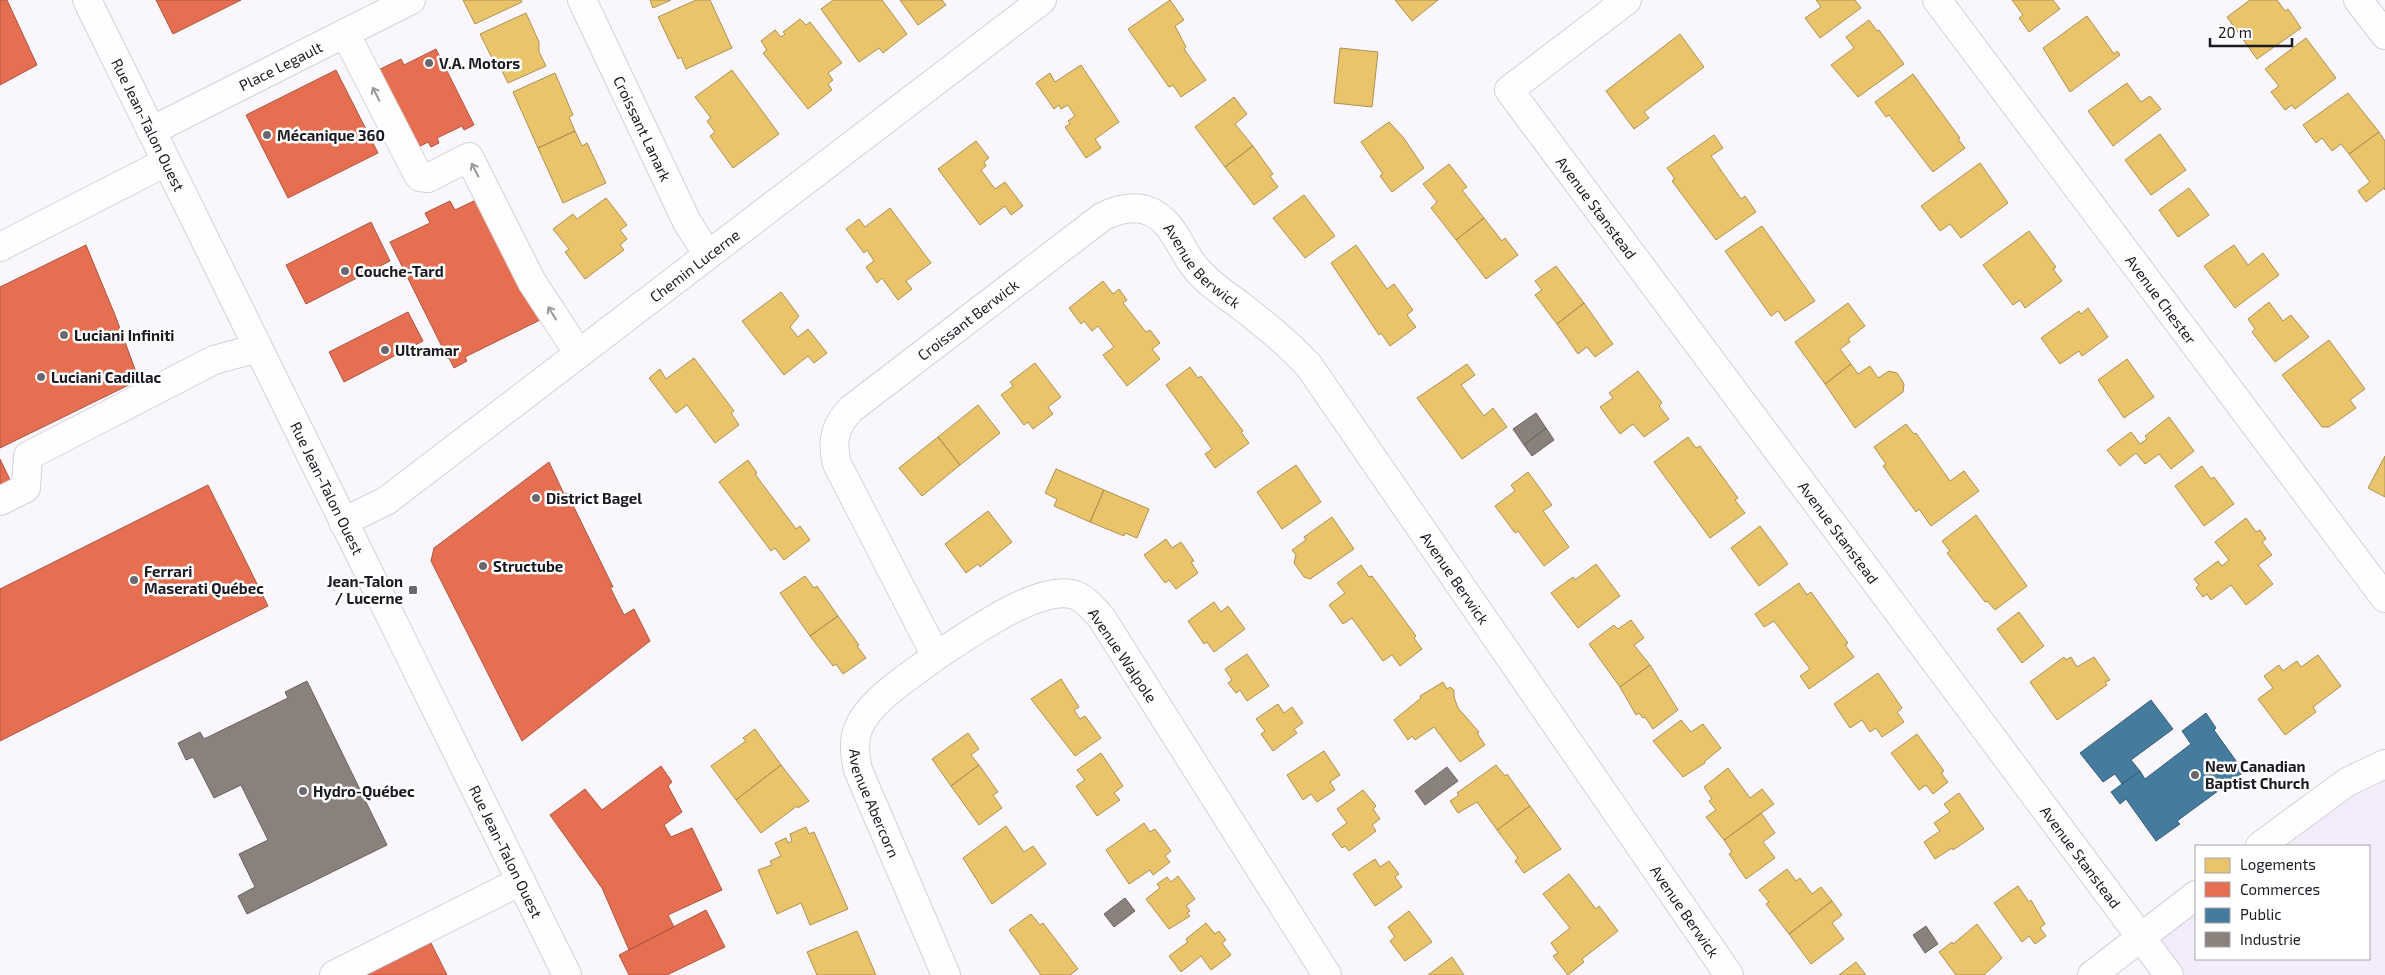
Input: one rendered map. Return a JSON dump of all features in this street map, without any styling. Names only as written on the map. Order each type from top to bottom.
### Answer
[{"type":"street","name":"Rue Jean-Talon Ouest","points":[[87,0],[567,975]]},
{"type":"street","name":"Place Legault","points":[[151,131],[411,0]]},
{"type":"street","name":"Croissant Lanark","points":[[582,0],[687,222],[708,255]]},
{"type":"street","name":"Chemin Lucerne","points":[[343,522],[386,501],[1042,0]]},
{"type":"street","name":"Avenue Stanstead","points":[[1627,0],[1509,90],[2169,975]]},
{"type":"street","name":"Avenue Chester","points":[[1937,0],[2385,598]]},
{"type":"street","points":[[2358,0],[2385,35]]},
{"type":"street","points":[[345,33],[417,174],[428,178],[469,157],[532,282],[578,354]]},
{"type":"street","points":[[0,247],[166,162]]},
{"type":"street","name":"Croissant Berwick","points":[[936,656],[839,473],[834,454],[836,430],[842,418],[866,395],[1102,217],[1126,209],[1150,212]]},
{"type":"street","name":"Avenue Berwick","points":[[1150,212],[1173,231],[1194,266],[1209,281],[1278,334],[1309,366],[1729,975]]},
{"type":"street","points":[[0,502],[26,488],[28,456],[214,360],[258,348]]},
{"type":"street","name":"Avenue Walpole","points":[[936,656],[1002,615],[1034,598],[1057,593],[1074,595],[1088,603],[1101,617],[1327,975]]},
{"type":"street","name":"Avenue Abercorn","points":[[936,656],[896,686],[867,715],[858,727],[855,756],[858,770],[946,975]]},
{"type":"street","points":[[2261,845],[2347,782],[2385,764]]},
{"type":"street","points":[[334,975],[521,881]]},
{"type":"street","points":[[2092,975],[2195,896]]},
{"type":"shaded area","points":[[2385,765],[2385,975],[2169,975],[2140,938],[2195,899],[2195,960],[2370,960],[2370,845],[2271,845]]},
{"type":"building: Logements","points":[[463,0],[521,0],[522,2],[475,24]]},
{"type":"building: Logements","points":[[650,0],[671,0],[653,8]]},
{"type":"building: Logements","points":[[696,0],[710,0],[732,48],[686,69],[681,57],[678,59],[658,17]]},
{"type":"building: Logements","points":[[833,0],[882,0],[907,34],[883,53],[879,48],[859,62],[821,9]]},
{"type":"building: Logements","points":[[900,0],[942,0],[946,5],[918,25]]},
{"type":"building: Logements","points":[[1170,0],[1184,20],[1175,26],[1186,47],[1184,49],[1206,80],[1181,97],[1173,85],[1169,87],[1128,29]]},
{"type":"building: Logements","points":[[1395,0],[1438,0],[1412,21]]},
{"type":"building: Logements","points":[[1816,0],[1855,0],[1861,8],[1820,38],[1805,18],[1821,7]]},
{"type":"building: Logements","points":[[2012,0],[2053,0],[2060,9],[2029,32],[2019,18],[2023,15]]},
{"type":"building: Logements","points":[[2250,0],[2277,0],[2285,11],[2288,9],[2301,28],[2257,59],[2227,17]]},
{"type":"building: Logements","points":[[526,13],[539,42],[539,52],[546,66],[508,83],[500,67],[498,68],[494,62],[480,34]]},
{"type":"building: Logements","points":[[2087,16],[2114,54],[2117,51],[2120,55],[2070,92],[2043,48]]},
{"type":"building: Logements","points":[[800,19],[806,25],[810,22],[842,63],[828,73],[833,80],[828,84],[832,90],[808,109],[763,53],[767,50],[761,41],[775,30],[781,37],[785,34],[783,32]]},
{"type":"building: Logements","points":[[1869,20],[1877,31],[1879,30],[1904,64],[1858,97],[1831,65],[1854,48],[1846,37]]},
{"type":"building: Logements","points":[[1680,34],[1704,67],[1644,112],[1649,118],[1634,129],[1606,91]]},
{"type":"building: Logements","points":[[2306,38],[2336,78],[2295,109],[2292,105],[2285,110],[2271,92],[2279,86],[2265,69]]},
{"type":"building: Logements","points":[[1340,48],[1378,52],[1372,107],[1334,103]]},
{"type":"building: Logements","points":[[1081,65],[1119,122],[1095,139],[1101,148],[1086,158],[1065,127],[1070,124],[1068,121],[1075,116],[1068,105],[1061,109],[1059,105],[1054,109],[1036,83],[1050,73],[1055,82]]},
{"type":"building: Logements","points":[[732,70],[779,134],[733,168],[710,136],[715,132],[707,121],[711,118],[695,97]]},
{"type":"building: Logements","points":[[555,73],[573,115],[569,117],[575,131],[538,148],[513,92]]},
{"type":"building: Logements","points":[[1913,74],[1960,138],[1958,139],[1965,148],[1933,172],[1889,115],[1886,117],[1875,102]]},
{"type":"building: Logements","points":[[2127,83],[2141,102],[2150,96],[2161,109],[2113,146],[2088,111]]},
{"type":"building: Logements","points":[[2348,93],[2379,132],[2349,154],[2341,144],[2332,151],[2322,138],[2316,143],[2303,125]]},
{"type":"building: Logements","points":[[1234,97],[1247,114],[1235,124],[1253,146],[1225,167],[1195,127]]},
{"type":"building: Logements","points":[[1389,122],[1403,137],[1424,168],[1392,192],[1380,176],[1383,174],[1361,142]]},
{"type":"building: Logements","points":[[575,131],[582,146],[587,143],[606,183],[563,203],[538,148]]},
{"type":"building: Logements","points":[[2379,132],[2385,141],[2385,190],[2384,188],[2366,202],[2358,191],[2370,182],[2349,154]]},
{"type":"building: Logements","points":[[2160,134],[2186,170],[2151,195],[2125,160]]},
{"type":"building: Logements","points":[[1714,135],[1723,148],[1711,156],[1741,199],[1745,196],[1756,212],[1716,240],[1672,181],[1675,179],[1667,168]]},
{"type":"building: Logements","points":[[976,141],[989,158],[984,162],[986,166],[981,170],[995,189],[1005,182],[1023,206],[1011,215],[1005,206],[980,225],[938,169]]},
{"type":"building: Logements","points":[[1253,146],[1273,174],[1270,176],[1278,187],[1254,205],[1225,167]]},
{"type":"building: Logements","points":[[1980,163],[2008,203],[1961,238],[1950,224],[1940,231],[1921,206]]},
{"type":"building: Logements","points":[[1449,164],[1467,187],[1462,190],[1484,218],[1456,240],[1431,208],[1437,202],[1423,184]]},
{"type":"building: Logements","points":[[2189,188],[2209,215],[2178,237],[2159,210]]},
{"type":"building: Logements","points":[[1304,195],[1335,236],[1305,258],[1273,218]]},
{"type":"building: Logements","points":[[606,198],[627,225],[620,230],[627,239],[620,245],[624,250],[585,279],[565,252],[569,249],[553,229],[573,214],[577,219]]},
{"type":"building: Logements","points":[[890,208],[931,263],[906,281],[912,289],[898,300],[882,278],[877,283],[866,267],[874,261],[867,250],[864,253],[846,229],[859,219],[865,227]]},
{"type":"building: Logements","points":[[1484,218],[1502,241],[1505,238],[1518,255],[1486,279],[1456,240]]},
{"type":"building: Logements","points":[[1762,226],[1815,301],[1785,321],[1778,311],[1771,316],[1725,251]]},
{"type":"building: Logements","points":[[2029,231],[2056,267],[2053,269],[2062,281],[2025,308],[2020,300],[2013,305],[1983,265]]},
{"type":"building: Logements","points":[[1356,245],[1387,289],[1394,284],[1413,310],[1407,315],[1416,327],[1390,346],[1381,333],[1379,335],[1331,263]]},
{"type":"building: Logements","points":[[2234,245],[2248,265],[2263,253],[2279,275],[2235,308],[2204,266]]},
{"type":"building: Logements","points":[[1556,266],[1584,303],[1557,324],[1535,295],[1542,290],[1535,281]]},
{"type":"building: Logements","points":[[1103,281],[1113,294],[1119,289],[1127,300],[1123,303],[1146,332],[1150,330],[1160,343],[1152,349],[1160,359],[1127,386],[1103,355],[1114,347],[1098,326],[1092,331],[1084,321],[1081,324],[1069,308]]},
{"type":"building: Logements","points":[[781,292],[799,316],[790,327],[798,337],[808,329],[827,353],[814,363],[808,356],[784,375],[742,321]]},
{"type":"building: Logements","points":[[2269,302],[2283,321],[2291,315],[2309,337],[2275,362],[2252,332],[2255,329],[2248,319]]},
{"type":"building: Logements","points":[[1584,303],[1613,344],[1595,357],[1587,347],[1578,354],[1557,324]]},
{"type":"building: Logements","points":[[1848,303],[1865,326],[1848,339],[1850,342],[1840,349],[1851,364],[1825,384],[1795,342]]},
{"type":"building: Logements","points":[[2088,308],[2108,337],[2082,356],[2079,351],[2060,364],[2041,338],[2079,311],[2081,314]]},
{"type":"building: Logements","points":[[2329,340],[2365,389],[2350,400],[2356,408],[2329,427],[2322,427],[2282,375]]},
{"type":"building: Logements","points":[[694,358],[734,411],[731,413],[739,425],[715,443],[687,405],[676,413],[649,378],[660,369],[666,379]]},
{"type":"building: Logements","points":[[2127,359],[2154,397],[2124,418],[2098,380]]},
{"type":"building: Logements","points":[[1035,363],[1061,397],[1048,407],[1053,414],[1033,429],[1028,422],[1024,425],[1001,395],[1013,386],[1010,382]]},
{"type":"building: Logements","points":[[1467,364],[1475,375],[1461,385],[1484,416],[1493,408],[1507,427],[1462,459],[1417,398]]},
{"type":"building: Logements","points":[[1851,364],[1858,374],[1870,366],[1878,378],[1889,371],[1897,373],[1904,384],[1903,392],[1855,428],[1825,384]]},
{"type":"building: Logements","points":[[1190,367],[1198,378],[1201,376],[1243,431],[1241,432],[1249,443],[1215,468],[1205,454],[1212,449],[1166,385]]},
{"type":"building: Logements","points":[[1638,371],[1662,403],[1659,406],[1669,419],[1644,437],[1633,424],[1620,434],[1600,407],[1613,398],[1609,393]]},
{"type":"building: Logements","points":[[978,405],[1000,433],[960,465],[938,437]]},
{"type":"building: Logements","points":[[2169,417],[2194,451],[2171,469],[2159,454],[2145,464],[2136,453],[2120,466],[2107,450],[2131,432],[2140,444],[2147,439],[2145,436]]},
{"type":"building: Logements","points":[[1906,424],[1914,434],[1916,433],[1950,481],[1964,471],[1979,491],[1931,526],[1919,509],[1916,512],[1883,466],[1886,464],[1874,447]]},
{"type":"building: Logements","points":[[938,437],[960,465],[922,496],[899,468]]},
{"type":"building: Logements","points":[[1688,437],[1696,448],[1700,446],[1738,498],[1735,500],[1745,513],[1710,538],[1654,462]]},
{"type":"building: Logements","points":[[2385,456],[2385,497],[2368,488]]},
{"type":"building: Logements","points":[[748,460],[757,473],[755,474],[796,529],[800,526],[810,540],[784,560],[775,548],[771,551],[719,482]]},
{"type":"building: Logements","points":[[1296,465],[1321,502],[1282,529],[1257,492]]},
{"type":"building: Logements","points":[[2202,466],[2211,479],[2214,477],[2234,504],[2204,526],[2175,486]]},
{"type":"building: Logements","points":[[1056,469],[1104,490],[1090,522],[1054,506],[1057,499],[1045,493]]},
{"type":"building: Logements","points":[[1528,472],[1552,505],[1543,511],[1569,547],[1544,566],[1518,531],[1515,533],[1495,506],[1515,491],[1511,485]]},
{"type":"building: Logements","points":[[1104,490],[1149,509],[1137,538],[1125,533],[1124,536],[1090,522]]},
{"type":"building: Logements","points":[[988,511],[1012,542],[980,567],[978,564],[966,573],[945,544]]},
{"type":"building: Logements","points":[[1976,515],[2027,586],[1995,610],[1987,601],[1985,602],[1947,553],[1950,551],[1942,541]]},
{"type":"building: Logements","points":[[1332,517],[1354,549],[1310,579],[1304,577],[1294,563],[1296,555],[1292,550],[1306,540],[1304,537]]},
{"type":"building: Logements","points":[[2246,518],[2256,532],[2260,530],[2266,539],[2262,542],[2272,555],[2258,565],[2273,584],[2246,605],[2231,585],[2211,600],[2207,594],[2203,597],[2196,588],[2199,585],[2194,579],[2218,561],[2222,566],[2229,560],[2215,542]]},
{"type":"building: Logements","points":[[1760,526],[1788,564],[1759,586],[1731,548]]},
{"type":"building: Logements","points":[[1166,539],[1172,548],[1181,542],[1194,561],[1191,562],[1198,573],[1176,589],[1169,580],[1165,583],[1144,555]]},
{"type":"building: Logements","points":[[1596,564],[1620,596],[1578,628],[1551,593],[1573,577],[1575,580]]},
{"type":"building: Logements","points":[[1361,565],[1369,577],[1372,576],[1416,636],[1414,638],[1422,649],[1400,666],[1392,655],[1383,661],[1352,618],[1343,624],[1329,605],[1345,593],[1337,583]]},
{"type":"building: Logements","points":[[805,576],[814,588],[817,586],[838,616],[810,636],[780,593]]},
{"type":"building: Logements","points":[[1799,583],[1807,595],[1811,592],[1848,643],[1845,645],[1854,657],[1809,689],[1800,676],[1810,669],[1774,621],[1764,627],[1755,614]]},
{"type":"building: Logements","points":[[1214,602],[1221,612],[1228,606],[1245,629],[1214,652],[1207,642],[1204,644],[1188,621]]},
{"type":"building: Logements","points":[[2019,612],[2044,646],[2022,663],[1997,629]]},
{"type":"building: Logements","points":[[838,616],[866,658],[843,674],[836,664],[833,666],[810,636]]},
{"type":"building: Logements","points":[[1631,620],[1644,638],[1634,645],[1650,665],[1620,687],[1589,644],[1614,625],[1618,629]]},
{"type":"building: Logements","points":[[1247,654],[1269,686],[1247,701],[1240,690],[1236,693],[1228,683],[1232,680],[1225,669]]},
{"type":"building: Logements","points":[[2318,655],[2341,686],[2313,707],[2316,712],[2285,735],[2258,699],[2273,688],[2264,676],[2279,665],[2283,671],[2297,661],[2301,667]]},
{"type":"building: Logements","points":[[2064,657],[2066,660],[2071,657],[2077,667],[2094,657],[2110,680],[2105,682],[2107,685],[2057,720],[2030,682]]},
{"type":"building: Logements","points":[[1650,665],[1678,710],[1653,729],[1645,717],[1643,718],[1639,713],[1636,715],[1620,687]]},
{"type":"building: Logements","points":[[1878,673],[1902,708],[1897,712],[1904,722],[1882,737],[1876,728],[1870,732],[1862,720],[1850,728],[1834,704]]},
{"type":"building: Logements","points":[[1061,679],[1079,707],[1074,710],[1080,719],[1085,716],[1101,738],[1075,756],[1031,699]]},
{"type":"building: Logements","points":[[1443,682],[1447,689],[1450,687],[1454,690],[1454,697],[1458,708],[1479,732],[1477,733],[1485,745],[1460,762],[1434,727],[1415,740],[1412,736],[1408,740],[1394,720],[1421,698],[1420,696]]},
{"type":"building: Logements","points":[[1278,704],[1284,713],[1292,707],[1303,723],[1294,729],[1297,733],[1273,751],[1261,734],[1265,731],[1256,719]]},
{"type":"building: Logements","points":[[1681,720],[1691,732],[1703,724],[1721,748],[1705,763],[1683,777],[1653,741]]},
{"type":"building: Logements","points":[[755,729],[781,765],[736,800],[711,766],[746,741],[743,738]]},
{"type":"building: Logements","points":[[968,733],[979,749],[971,755],[979,765],[951,786],[932,759]]},
{"type":"building: Logements","points":[[1917,734],[1944,771],[1941,773],[1948,782],[1933,794],[1926,785],[1919,790],[1891,753]]},
{"type":"building: Logements","points":[[1324,751],[1340,775],[1330,782],[1335,790],[1317,802],[1311,794],[1303,800],[1287,775]]},
{"type":"building: Logements","points":[[1101,753],[1123,786],[1114,793],[1120,800],[1097,816],[1076,786],[1085,780],[1077,770]]},
{"type":"building: Logements","points":[[781,765],[809,801],[798,808],[797,806],[761,833],[736,800]]},
{"type":"building: Logements","points":[[979,765],[998,792],[993,795],[1002,808],[979,825],[951,786]]},
{"type":"building: Logements","points":[[1496,765],[1505,776],[1507,774],[1530,806],[1497,830],[1477,802],[1458,813],[1450,801],[1459,795],[1457,793]]},
{"type":"building: Logements","points":[[1728,768],[1750,798],[1762,789],[1774,804],[1724,840],[1706,817],[1716,810],[1709,801],[1712,799],[1704,787]]},
{"type":"building: Logements","points":[[1363,790],[1376,806],[1373,809],[1380,819],[1372,825],[1376,831],[1349,851],[1345,846],[1342,848],[1332,834],[1347,823],[1337,809]]},
{"type":"building: Logements","points":[[1959,793],[1984,829],[1953,850],[1952,848],[1935,859],[1924,842],[1940,831],[1934,823],[1950,812],[1944,804]]},
{"type":"building: Logements","points":[[1530,806],[1561,849],[1524,873],[1515,861],[1518,858],[1497,830]]},
{"type":"building: Logements","points":[[1761,813],[1775,833],[1763,842],[1775,858],[1746,879],[1729,854],[1732,852],[1724,840]]},
{"type":"building: Logements","points":[[1144,823],[1150,832],[1155,829],[1171,851],[1165,856],[1170,862],[1153,875],[1150,870],[1129,884],[1106,850]]},
{"type":"building: Logements","points":[[1006,826],[1024,852],[1033,846],[1046,864],[992,904],[963,858]]},
{"type":"building: Logements","points":[[806,827],[809,834],[814,832],[848,909],[810,925],[801,903],[777,914],[758,870],[772,865],[770,861],[781,856],[775,843],[786,838],[788,843],[792,841],[790,834]]},
{"type":"building: Logements","points":[[1375,859],[1380,867],[1389,861],[1399,874],[1395,877],[1402,887],[1375,906],[1353,874]]},
{"type":"building: Logements","points":[[1787,869],[1796,881],[1800,878],[1812,894],[1821,887],[1832,901],[1789,934],[1766,904],[1769,902],[1759,890]]},
{"type":"building: Logements","points":[[1569,874],[1596,909],[1599,906],[1618,931],[1582,959],[1584,962],[1568,975],[1553,956],[1558,953],[1551,943],[1570,928],[1543,894]]},
{"type":"building: Logements","points":[[1178,876],[1195,899],[1186,906],[1190,911],[1187,913],[1190,916],[1169,929],[1146,899],[1160,888],[1157,884],[1167,877],[1171,882]]},
{"type":"building: Logements","points":[[2018,886],[2029,902],[2031,900],[2045,924],[2040,928],[2046,936],[2035,944],[2029,936],[2022,942],[1994,903]]},
{"type":"building: Logements","points":[[1832,901],[1842,915],[1832,923],[1844,939],[1811,964],[1789,934]]},
{"type":"building: Logements","points":[[1409,911],[1432,942],[1405,961],[1390,941],[1395,937],[1388,927]]},
{"type":"building: Logements","points":[[1031,914],[1040,925],[1043,923],[1078,969],[1070,975],[1041,975],[1009,930]]},
{"type":"building: Logements","points":[[1206,923],[1215,934],[1219,931],[1226,940],[1222,943],[1231,955],[1211,970],[1201,956],[1181,972],[1169,956],[1188,942],[1186,939]]},
{"type":"building: Logements","points":[[1977,924],[2002,958],[1984,975],[1956,975],[1939,952],[1952,942],[1953,944]]},
{"type":"building: Logements","points":[[857,931],[876,975],[817,975],[807,952]]},
{"type":"building: Logements","points":[[1452,957],[1464,975],[1428,975]]},
{"type":"building: Logements","points":[[1856,962],[1866,975],[1839,975]]},
{"type":"building: Commerces","points":[[0,0],[7,0],[37,65],[0,85]]},
{"type":"building: Commerces","points":[[156,0],[241,0],[173,34]]},
{"type":"building: Commerces","points":[[436,49],[474,125],[464,130],[462,126],[437,138],[439,143],[431,147],[428,142],[411,151],[372,73],[401,59],[404,65]]},
{"type":"building: Commerces","points":[[336,70],[378,153],[288,198],[246,115]]},
{"type":"building: Commerces","points":[[482,197],[542,319],[465,357],[467,361],[454,368],[390,242],[430,223],[425,213],[450,201],[455,210]]},
{"type":"building: Commerces","points":[[371,222],[390,261],[306,304],[286,265]]},
{"type":"building: Commerces","points":[[86,245],[139,380],[0,448],[0,287]]},
{"type":"building: Commerces","points":[[408,312],[423,341],[344,382],[329,352]]},
{"type":"building: Commerces","points":[[0,459],[12,484],[0,489]]},
{"type":"building: Commerces","points":[[549,462],[564,494],[567,493],[613,587],[610,587],[624,615],[634,609],[650,641],[522,741],[431,561],[434,548]]},
{"type":"building: Commerces","points":[[208,485],[268,606],[0,741],[0,589]]},
{"type":"building: Commerces","points":[[661,766],[672,782],[668,786],[682,812],[664,825],[671,837],[692,828],[722,890],[668,915],[674,927],[629,950],[602,888],[550,815],[585,789],[602,810]]},
{"type":"building: Commerces","points":[[706,910],[725,947],[667,975],[629,975],[619,955]]},
{"type":"building: Commerces","points":[[431,943],[447,975],[367,975]]},
{"type":"building: Public","points":[[2151,700],[2173,729],[2131,760],[2140,771],[2122,784],[2115,774],[2103,782],[2080,753]]},
{"type":"building: Public","name":"New Canadian Baptist Church","points":[[2206,713],[2216,728],[2214,730],[2244,772],[2177,821],[2180,824],[2156,841],[2126,799],[2120,804],[2111,792],[2140,771],[2145,779],[2191,744],[2182,731]]},
{"type":"building: Industrie","points":[[1536,413],[1546,428],[1524,445],[1513,429]]},
{"type":"building: Industrie","points":[[1546,428],[1554,440],[1532,456],[1524,445]]},
{"type":"building: Industrie","name":"Hydro-Québec","points":[[307,681],[387,845],[247,914],[238,896],[255,887],[239,854],[268,840],[241,785],[214,798],[193,757],[186,760],[178,743],[200,732],[204,739],[288,698],[285,692]]},
{"type":"building: Industrie","points":[[1447,767],[1458,781],[1425,805],[1415,791]]},
{"type":"building: Industrie","points":[[1125,898],[1135,911],[1114,927],[1104,914]]},
{"type":"building: Industrie","points":[[1926,926],[1938,944],[1925,953],[1913,935]]},
{"type":"place","name":"V.A. Motors","points":[[429,63]]},
{"type":"place","name":"Mécanique 360","points":[[267,135]]},
{"type":"place","name":"Couche-Tard","points":[[345,271]]},
{"type":"place","name":"Luciani Infiniti","points":[[64,335]]},
{"type":"place","name":"Ultramar","points":[[385,350]]},
{"type":"place","name":"Luciani Cadillac","points":[[41,377]]},
{"type":"place","name":"District Bagel","points":[[536,498]]},
{"type":"place","name":"Structube","points":[[483,566]]},
{"type":"place","name":"Ferrari Maserati Québec","points":[[134,580]]},
{"type":"place","name":"Jean-Talon / Lucerne","points":[[413,590]]},
{"type":"place","name":"New Canadian Baptist Church","points":[[2195,775]]},
{"type":"place","name":"Hydro-Québec","points":[[303,791]]}]
